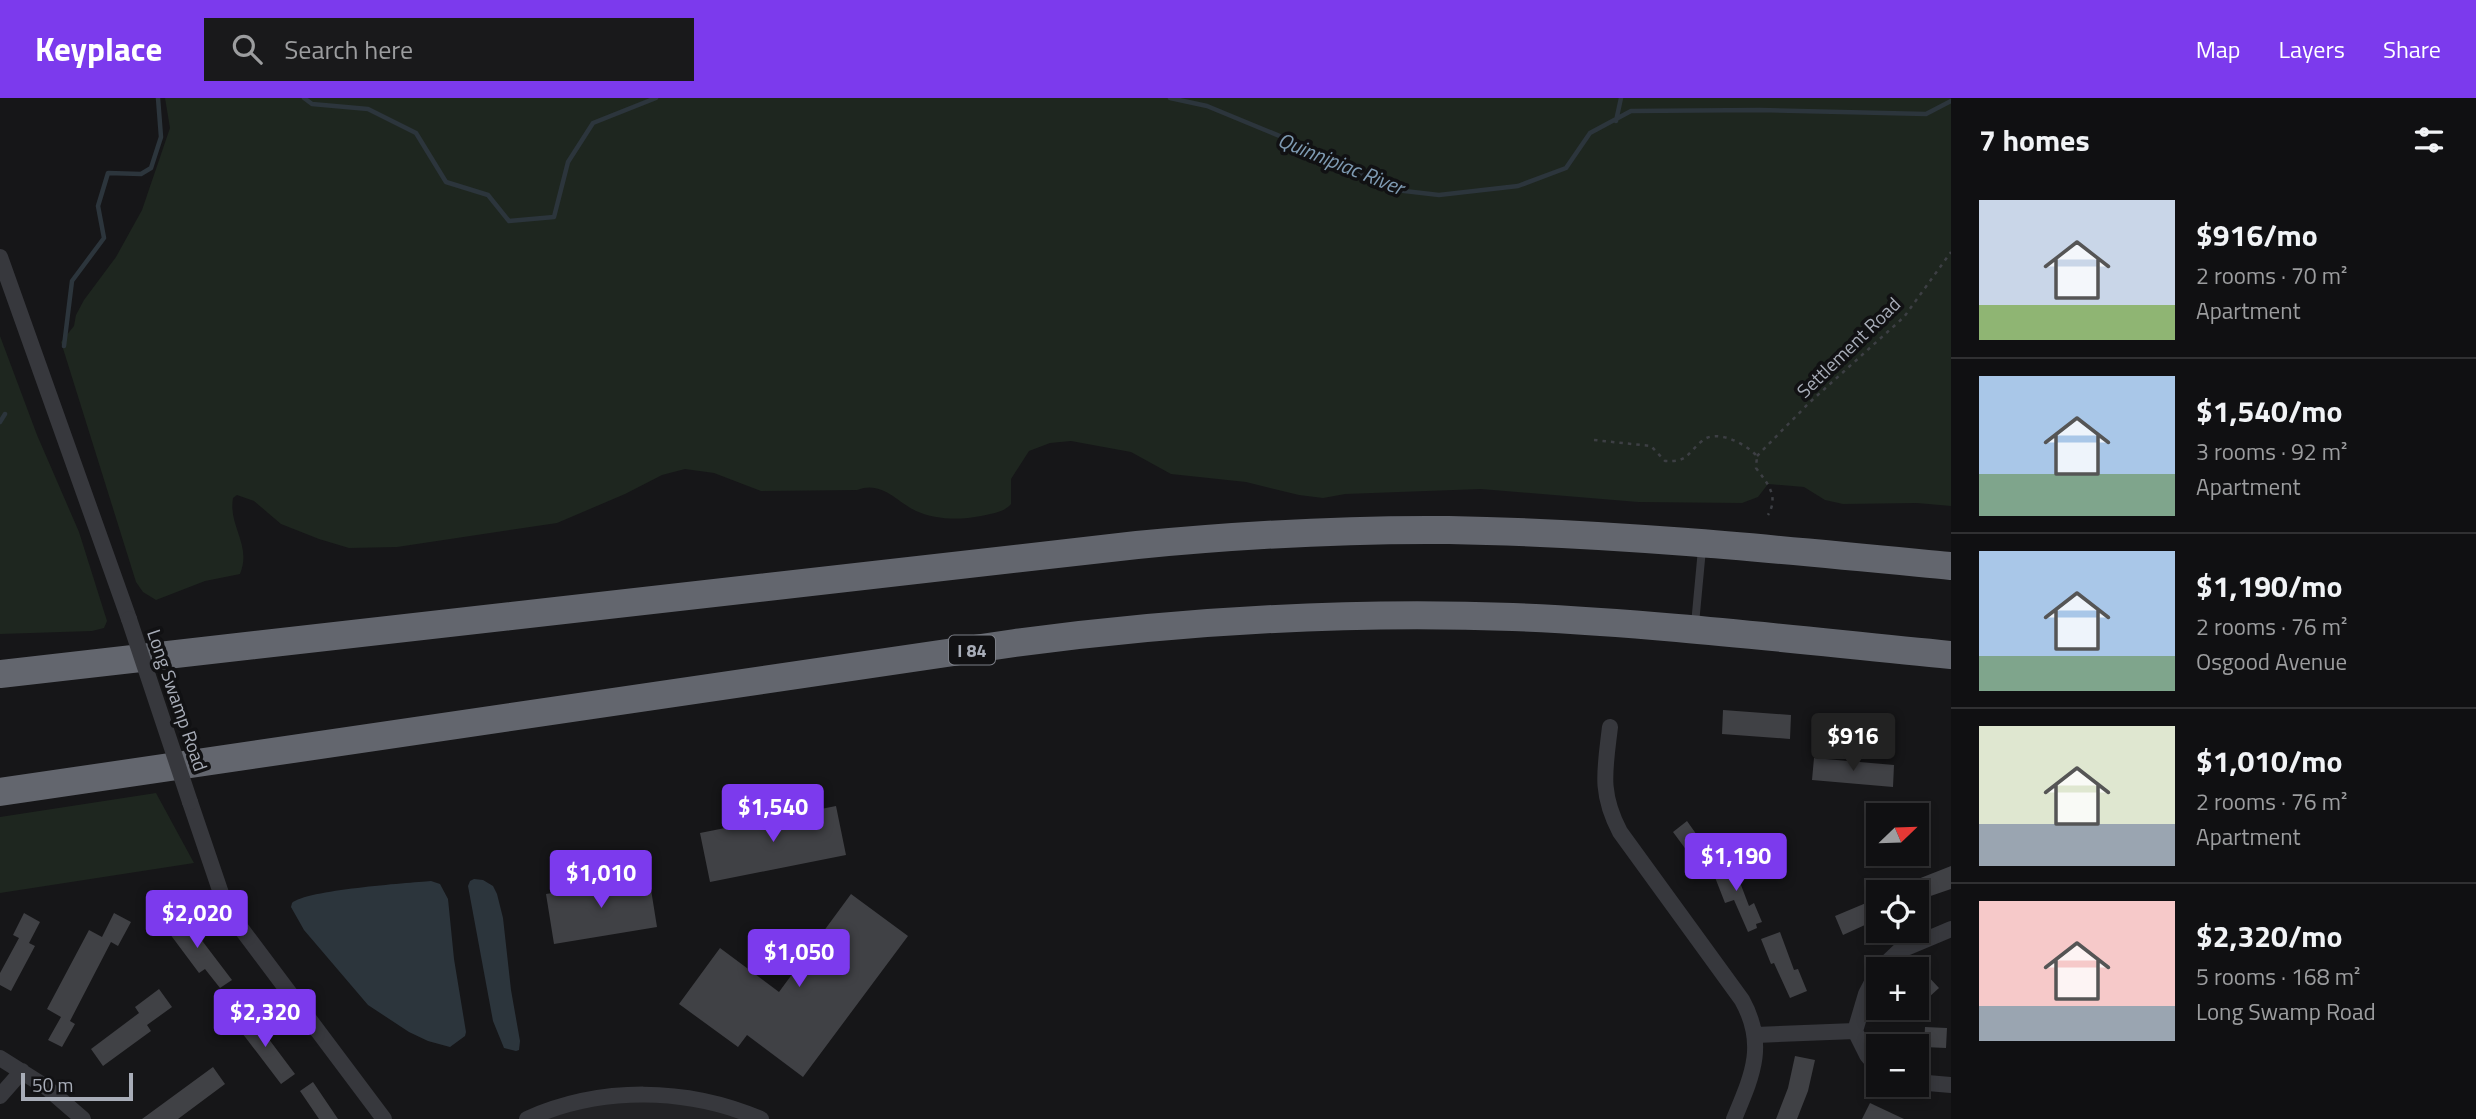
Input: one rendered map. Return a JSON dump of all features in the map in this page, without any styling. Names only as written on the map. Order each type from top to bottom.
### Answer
[{"type":"highway","points":[[0,674],[1200,539],[1337,531],[1448,530],[1572,534],[1951,566]]},
{"type":"highway","name":"I 84","points":[[0,792],[1002,645],[1128,629],[1280,619],[1429,616],[1577,621],[1951,655]]},
{"type":"street","name":"Long Swamp Road","points":[[0,257],[129,619],[223,899],[234,919],[384,1119]]},
{"type":"street","points":[[1610,727],[1605,790],[1609,812],[1620,832],[1752,1017],[1756,1035],[1755,1058],[1751,1079],[1734,1119]]},
{"type":"street","points":[[1892,957],[1899,951],[1951,929]]},
{"type":"street","points":[[1866,994],[1854,1031],[1866,1053]]},
{"type":"street","points":[[1756,1035],[1854,1031]]},
{"type":"street","points":[[0,1058],[46,1087],[83,1119]]},
{"type":"street","points":[[0,1096],[22,1071]]},
{"type":"street","points":[[1929,1083],[1951,1085]]},
{"type":"street","points":[[527,1119],[575,1102],[634,1094],[702,1100],[761,1119]]},
{"type":"lane","points":[[1694,630],[1702,543]]},
{"type":"path","name":"Settlement Road","points":[[1757,456],[1809,403],[1904,317],[1951,252]]},
{"type":"path","points":[[1594,440],[1651,446],[1665,461],[1678,461],[1687,457],[1703,439],[1731,439],[1749,448],[1757,456],[1756,468],[1773,490],[1772,508],[1768,515]]},
{"type":"shaded area","points":[[165,98],[1951,98],[1951,506],[1917,503],[1843,504],[1825,500],[1804,487],[1768,484],[1758,497],[1742,503],[1638,502],[1481,489],[1345,494],[1323,498],[1246,482],[1171,474],[1131,452],[1071,441],[1050,443],[1029,451],[1011,479],[1011,504],[998,512],[965,518],[940,518],[924,514],[889,493],[874,488],[761,491],[714,473],[685,469],[662,475],[557,523],[397,547],[349,548],[281,524],[254,501],[237,495],[233,498],[232,508],[242,545],[243,564],[240,574],[205,581],[156,600],[143,592],[136,582],[61,342],[74,326],[84,300],[116,257],[142,210],[170,128]]},
{"type":"shaded area","points":[[0,336],[37,435],[79,532],[107,621],[104,628],[92,631],[0,634]]},
{"type":"shaded area","points":[[156,793],[194,863],[0,893],[0,817]]},
{"type":"shaded area","points":[[474,879],[483,880],[493,886],[503,918],[520,1041],[519,1050],[516,1051],[504,1048],[493,1021],[468,886]]},
{"type":"shaded area","points":[[431,881],[440,884],[448,899],[454,959],[466,1032],[465,1036],[450,1047],[409,1032],[368,1005],[304,930],[291,907],[292,903],[301,898],[316,894]]},
{"type":"shaded area","points":[[634,1094],[761,1119],[527,1119]]},
{"type":"building","points":[[1723,710],[1791,715],[1790,739],[1722,734]]},
{"type":"building","points":[[1814,758],[1894,765],[1893,787],[1812,780]]},
{"type":"building","points":[[836,806],[846,855],[710,882],[700,833]]},
{"type":"building","points":[[1687,821],[1704,845],[1690,855],[1673,832]]},
{"type":"building","points":[[1731,859],[1749,906],[1754,903],[1762,922],[1748,932],[1734,900],[1725,903],[1711,867]]},
{"type":"building","points":[[1951,866],[1951,889],[1929,897],[1929,880],[1915,880]]},
{"type":"building","points":[[649,877],[657,927],[554,944],[546,894]]},
{"type":"building","points":[[851,894],[908,936],[803,1077],[747,1035],[738,1047],[679,1004],[720,948],[779,992]]},
{"type":"building","points":[[1866,903],[1866,924],[1843,935],[1835,916]]},
{"type":"building","points":[[24,913],[40,922],[29,943],[35,946],[11,991],[0,985],[0,973],[19,938],[13,935]]},
{"type":"building","points":[[114,913],[131,922],[118,946],[111,942],[70,1021],[75,1024],[62,1047],[48,1040],[61,1017],[47,1009],[89,930],[102,937]]},
{"type":"building","points":[[181,913],[232,980],[220,988],[205,969],[199,973],[164,926]]},
{"type":"building","points":[[1780,932],[1794,970],[1798,969],[1807,991],[1790,998],[1761,939]]},
{"type":"building","points":[[1929,977],[1939,988],[1929,997]]},
{"type":"building","points":[[159,989],[172,1007],[147,1025],[151,1031],[103,1066],[91,1049],[139,1013],[135,1007]]},
{"type":"building","points":[[250,1014],[295,1074],[281,1084],[236,1025]]},
{"type":"building","points":[[1925,1027],[1947,1028],[1946,1048],[1929,1047],[1929,1034],[1925,1034]]},
{"type":"building","points":[[1795,1056],[1815,1060],[1808,1091],[1797,1119],[1776,1119],[1788,1088]]},
{"type":"building","points":[[213,1067],[225,1084],[178,1119],[142,1119]]},
{"type":"building","points":[[313,1082],[338,1119],[319,1119],[300,1091]]},
{"type":"building","points":[[1870,1103],[1904,1119],[1862,1119]]},
{"type":"waterway","name":"Quinnipiac River","points":[[64,346],[72,281],[104,238],[98,206],[108,173],[141,174],[151,168],[161,137],[158,98]]},
{"type":"waterway","name":"Quinnipiac River","points":[[304,98],[312,104],[368,109],[416,133],[446,182],[488,195],[509,221],[554,217],[568,162],[593,123],[656,98]]},
{"type":"waterway","name":"Quinnipiac River","points":[[1170,98],[1207,106],[1311,149],[1396,190],[1439,195],[1518,186],[1566,168],[1590,133],[1631,111],[1760,110],[1926,114],[1951,101]]},
{"type":"waterway","points":[[1616,121],[1621,98]]},
{"type":"waterway","name":"Quinnipiac River","points":[[0,422],[5,414]]}]
